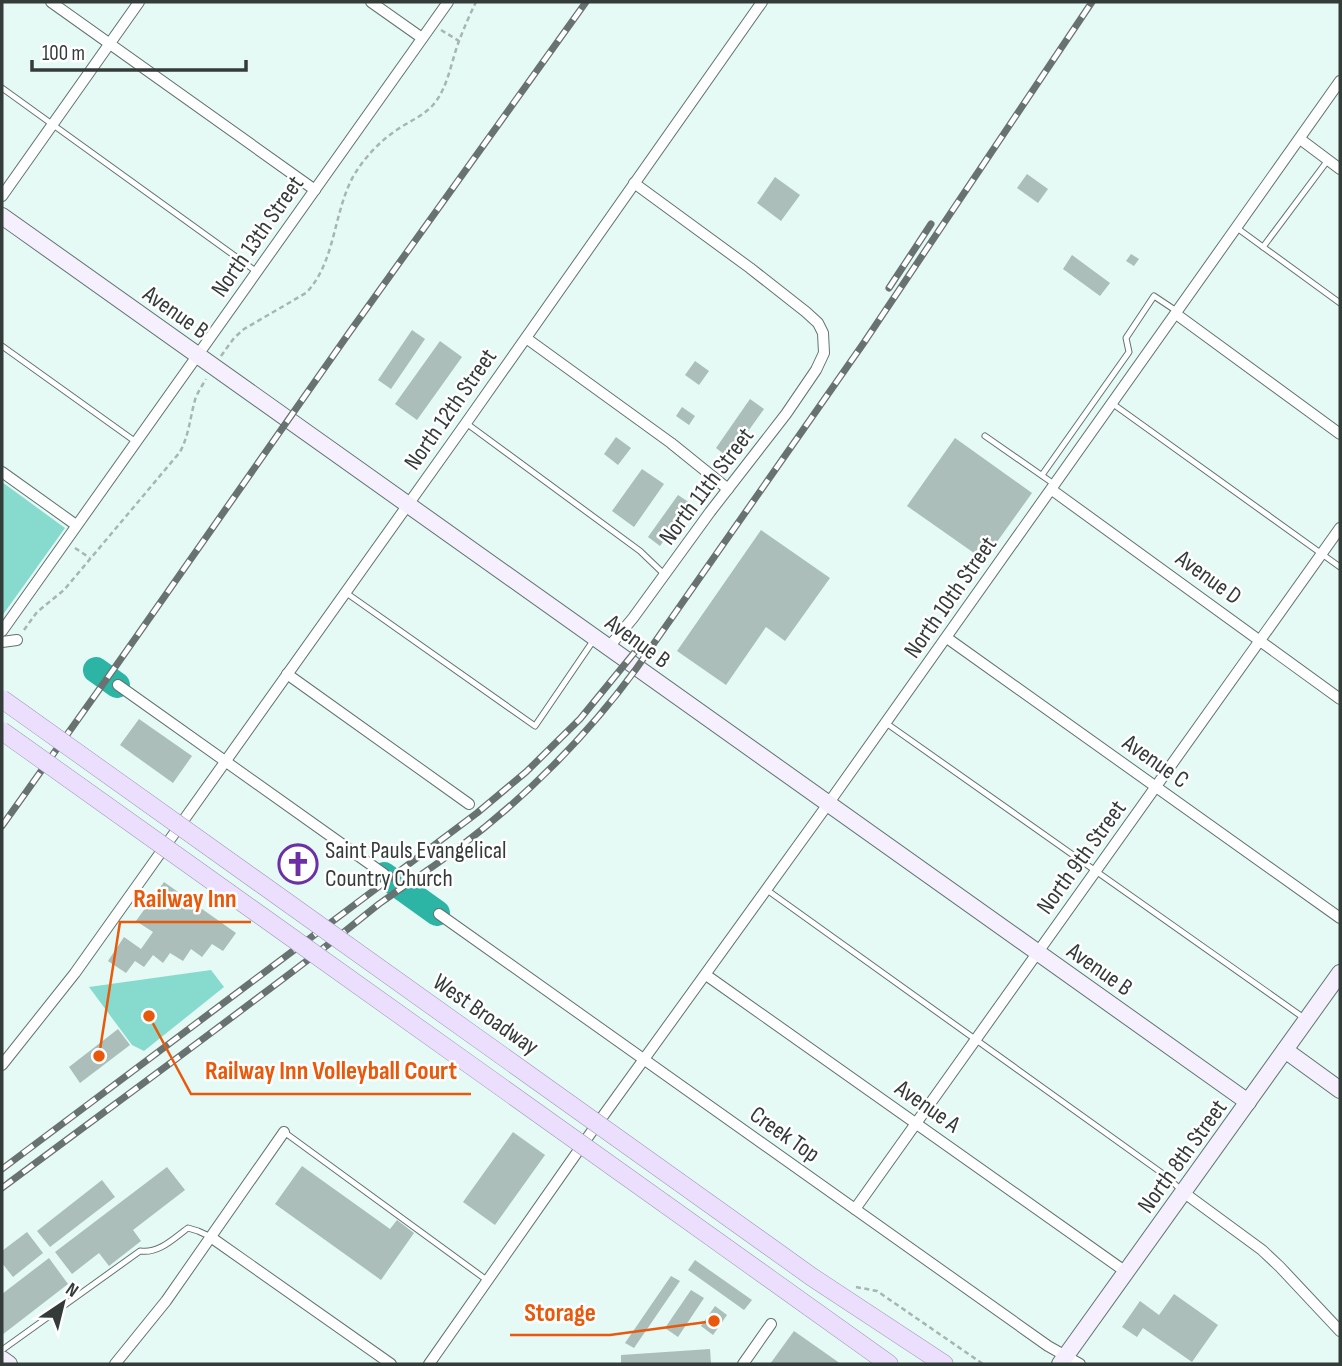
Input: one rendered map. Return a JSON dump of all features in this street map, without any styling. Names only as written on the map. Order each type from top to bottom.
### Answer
[{"type":"main road","name":"West Broadway","points":[[2,699],[820,1283],[944,1364]]},
{"type":"main road","name":"West Broadway","points":[[2,731],[889,1364]]},
{"type":"street","points":[[51,2],[315,190]]},
{"type":"street","points":[[2,196],[139,2]]},
{"type":"street","points":[[372,2],[422,38]]},
{"type":"street","name":"North 13th Street","points":[[2,631],[448,2]]},
{"type":"street","name":"North 12th Street","points":[[2,1065],[75,973],[171,839],[762,2]]},
{"type":"street","name":"North 10th Street","points":[[429,1364],[1340,81]]},
{"type":"street","points":[[1300,139],[1340,169]]},
{"type":"street","name":"North 11th Street","points":[[602,643],[633,618],[786,414],[816,370],[824,353],[825,343],[818,323],[806,312],[634,183]]},
{"type":"street","name":"Avenue B","points":[[2,216],[1248,1102]]},
{"type":"street","points":[[1177,313],[1340,434]]},
{"type":"street","points":[[526,338],[671,443],[728,489]]},
{"type":"street","points":[[2,472],[76,525]]},
{"type":"street","name":"Avenue D","points":[[1054,487],[1340,699]]},
{"type":"street","name":"North 9th Street","points":[[855,1209],[1340,528]]},
{"type":"street","name":"Avenue C","points":[[947,638],[1340,918]]},
{"type":"street","points":[[2,642],[17,640]]},
{"type":"street","points":[[287,674],[469,804]]},
{"type":"street","points":[[118,685],[384,874]]},
{"type":"street","name":"Creek Top","points":[[439,914],[1068,1362]]},
{"type":"street","name":"North 8th Street","points":[[1068,1362],[1126,1272],[1340,973]]},
{"type":"street","name":"Avenue A","points":[[706,975],[1126,1272]]},
{"type":"street","points":[[1286,1050],[1340,1090]]},
{"type":"street","points":[[115,1364],[212,1238],[284,1132]]},
{"type":"street","points":[[1183,1192],[1262,1250],[1340,1331]]},
{"type":"street","points":[[212,1238],[391,1364]]},
{"type":"street","points":[[743,1364],[771,1324]]},
{"type":"street","points":[[2,1359],[9,1364]]},
{"type":"lane","points":[[2,88],[257,272]]},
{"type":"lane","points":[[1263,247],[1328,160]]},
{"type":"lane","points":[[1237,228],[1340,303]]},
{"type":"lane","points":[[1042,475],[1129,352],[1126,338],[1154,296],[1177,313]]},
{"type":"lane","points":[[2,346],[136,442]]},
{"type":"lane","points":[[1113,404],[1340,567]]},
{"type":"lane","points":[[466,423],[640,551],[665,575]]},
{"type":"lane","points":[[985,436],[1042,475],[1054,487]]},
{"type":"lane","points":[[345,592],[536,726],[602,643]]},
{"type":"lane","points":[[886,723],[1307,1020]]},
{"type":"lane","points":[[767,890],[1166,1176],[1183,1192]]},
{"type":"lane","points":[[284,1132],[488,1281]]},
{"type":"lane","points":[[2,1350],[140,1251],[153,1252],[188,1228],[212,1238]]},
{"type":"path","points":[[221,356],[244,329],[312,287],[323,268],[346,191],[354,176],[373,149],[435,103],[476,2]]},
{"type":"path","points":[[432,24],[459,41]]},
{"type":"path","points":[[17,640],[37,612],[64,590],[180,452],[188,433],[195,398],[204,382]]},
{"type":"path","points":[[71,545],[90,558]]},
{"type":"path","points":[[855,1286],[877,1291],[983,1364]]},
{"type":"green space","points":[[2,482],[65,528],[2,616]]},
{"type":"green space","points":[[211,970],[224,987],[144,1051],[132,1045],[89,987]]},
{"type":"building","points":[[1027,174],[1048,189],[1038,203],[1017,188]]},
{"type":"building","points":[[775,177],[800,195],[781,221],[757,203]]},
{"type":"building","points":[[1131,254],[1139,259],[1134,266],[1126,261]]},
{"type":"building","points":[[1072,255],[1110,283],[1100,296],[1063,269]]},
{"type":"building","points":[[412,330],[425,339],[391,389],[378,380]]},
{"type":"building","points":[[440,341],[462,357],[417,420],[395,404]]},
{"type":"building","points":[[695,361],[709,371],[699,385],[685,375]]},
{"type":"building","points":[[750,399],[764,409],[729,458],[716,448]]},
{"type":"building","points":[[682,407],[695,416],[689,425],[676,416]]},
{"type":"building","points":[[616,437],[631,448],[618,465],[604,454]]},
{"type":"building","points":[[955,438],[1032,493],[984,560],[907,506]]},
{"type":"building","points":[[642,469],[664,484],[634,527],[612,511]]},
{"type":"building","points":[[678,495],[690,503],[660,546],[648,537]]},
{"type":"building","points":[[761,530],[830,578],[785,641],[766,627],[726,685],[677,651]]},
{"type":"building","points":[[139,719],[192,756],[173,783],[120,745]]},
{"type":"building","points":[[164,882],[236,933],[223,951],[212,944],[202,957],[191,949],[183,961],[170,953],[163,963],[153,955],[144,967],[135,961],[126,973],[108,961],[124,937],[141,949],[153,932],[136,921]]},
{"type":"building","points":[[118,1029],[130,1045],[80,1083],[69,1067]]},
{"type":"building","points":[[513,1132],[545,1155],[495,1225],[463,1202]]},
{"type":"building","points":[[302,1166],[390,1229],[397,1220],[414,1233],[381,1280],[275,1204]]},
{"type":"building","points":[[167,1167],[185,1190],[133,1230],[141,1241],[109,1266],[99,1253],[72,1274],[55,1252]]},
{"type":"building","points":[[102,1180],[115,1197],[50,1247],[37,1231]]},
{"type":"building","points":[[27,1232],[43,1253],[13,1277],[2,1263],[2,1251]]},
{"type":"building","points":[[49,1258],[68,1284],[2,1335],[2,1294]]},
{"type":"building","points":[[695,1260],[752,1300],[744,1310],[688,1270]]},
{"type":"building","points":[[671,1276],[680,1281],[634,1348],[625,1343]]},
{"type":"building","points":[[691,1290],[704,1298],[678,1337],[665,1328]]},
{"type":"building","points":[[1174,1294],[1218,1325],[1192,1362],[1143,1328],[1137,1337],[1122,1327],[1140,1301],[1159,1315]]},
{"type":"building","points":[[715,1306],[727,1315],[713,1335],[701,1326]]},
{"type":"building","points":[[794,1331],[841,1364],[770,1364]]},
{"type":"building","points":[[710,1349],[711,1363],[621,1364],[621,1355]]},
{"type":"waterway","points":[[96,670],[117,685]]},
{"type":"waterway","points":[[384,875],[437,913]]},
{"type":"railway","points":[[2,826],[586,2]]},
{"type":"railway","points":[[2,1188],[379,904],[482,830],[530,788],[575,742],[636,669],[863,344],[1092,2]]},
{"type":"railway","points":[[889,288],[931,224]]},
{"type":"railway","points":[[2,1169],[477,813],[526,772],[580,719],[643,642]]},
{"type":"place","name":"Saint Pauls Evangelical Country Church","points":[[298,864]]},
{"type":"place","name":"Railway Inn Volleyball Court","points":[[149,1016]]},
{"type":"place","name":"Railway Inn","points":[[99,1056]]},
{"type":"place","name":"Storage","points":[[714,1321]]}]
